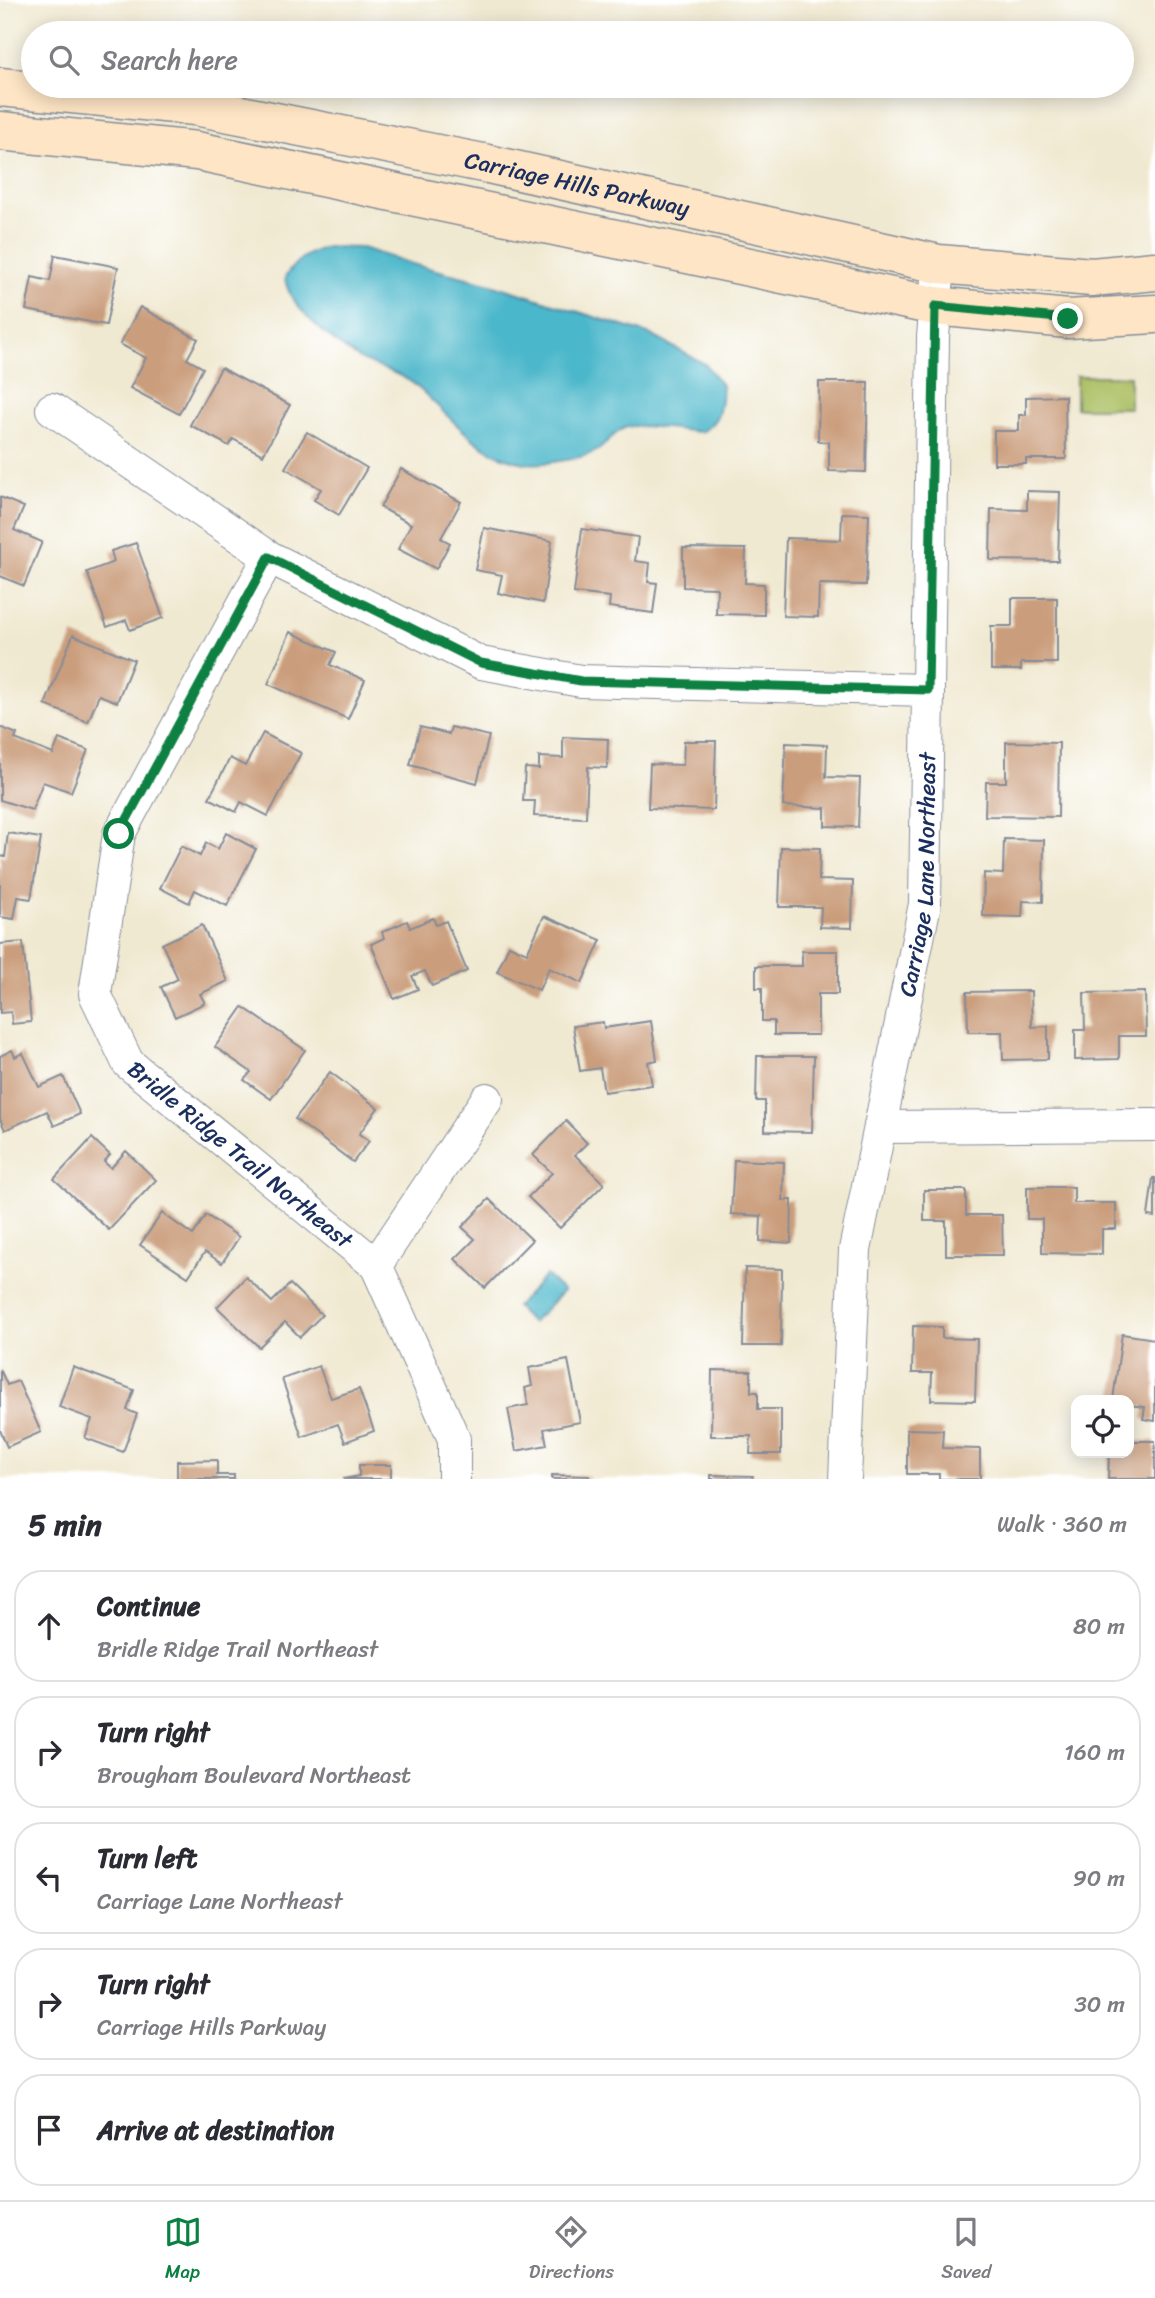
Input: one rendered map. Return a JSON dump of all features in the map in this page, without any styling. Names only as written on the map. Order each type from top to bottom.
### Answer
[{"type":"street","name":"Carriage Hills Parkway","points":[[0,87],[21,89]]},
{"type":"street","name":"Carriage Hills Parkway","points":[[113,98],[195,106],[488,164],[939,264],[1092,277],[1155,271]]},
{"type":"street","name":"Carriage Hills Parkway","points":[[0,131],[197,151],[935,306],[1068,319],[1155,314]]},
{"type":"street","name":"Carriage Lane Northeast","points":[[845,1479],[855,1250],[925,904],[935,306],[939,264]]},
{"type":"street","points":[[52,409],[269,557],[481,663],[581,681],[928,690]]},
{"type":"street","name":"Bridle Ridge Trail Northeast","points":[[269,557],[119,834],[95,994],[128,1063],[376,1265],[454,1438],[454,1479]]},
{"type":"street","points":[[376,1265],[487,1099]]},
{"type":"street","points":[[880,1127],[1155,1125]]},
{"type":"green space","points":[[1076,376],[1130,376],[1130,408],[1076,408]]},
{"type":"water","points":[[327,247],[362,248],[491,284],[651,335],[705,364],[722,385],[719,412],[713,423],[701,432],[633,426],[622,429],[598,450],[583,456],[542,463],[509,459],[493,452],[465,433],[409,381],[358,358],[303,312],[294,300],[285,277],[303,258]]},
{"type":"water","points":[[546,1275],[563,1291],[532,1323],[516,1307]]},
{"type":"building","points":[[55,255],[118,267],[106,325],[26,310],[32,277],[50,281]]},
{"type":"building","points":[[140,307],[198,339],[187,359],[203,368],[179,414],[130,388],[146,358],[120,344]]},
{"type":"building","points":[[221,368],[290,405],[263,455],[233,439],[229,446],[190,425]]},
{"type":"building","points":[[819,382],[868,382],[866,472],[829,471],[829,442],[818,441]]},
{"type":"building","points":[[1065,396],[1066,459],[1026,459],[1026,464],[994,464],[994,431],[1019,431],[1019,415],[1026,415],[1026,397]]},
{"type":"building","points":[[307,432],[367,468],[339,515],[314,500],[321,489],[285,468]]},
{"type":"building","points":[[401,469],[461,502],[441,538],[450,543],[436,569],[398,549],[411,524],[380,507]]},
{"type":"building","points":[[1027,491],[1060,492],[1058,561],[990,560],[991,509],[1027,510]]},
{"type":"building","points":[[0,497],[24,507],[14,530],[42,542],[24,586],[0,576]]},
{"type":"building","points":[[842,513],[869,514],[866,585],[819,584],[818,617],[783,616],[786,538],[841,540]]},
{"type":"building","points":[[484,528],[552,541],[543,603],[498,593],[502,575],[475,570]]},
{"type":"building","points":[[582,529],[638,537],[635,561],[650,563],[648,582],[657,583],[653,613],[609,607],[610,597],[574,593]]},
{"type":"building","points":[[136,543],[163,618],[130,630],[126,620],[107,627],[87,572],[114,562],[111,551]]},
{"type":"building","points":[[683,548],[746,549],[745,583],[764,584],[764,615],[716,614],[717,588],[683,587]]},
{"type":"building","points":[[1012,598],[1057,598],[1057,663],[1021,663],[1021,670],[991,670],[991,626],[1012,626]]},
{"type":"building","points":[[290,632],[336,652],[330,665],[365,680],[348,719],[268,684]]},
{"type":"building","points":[[73,635],[134,660],[117,702],[99,695],[88,722],[45,705]]},
{"type":"building","points":[[0,727],[17,734],[15,739],[53,754],[59,739],[88,750],[71,792],[43,782],[32,810],[0,800]]},
{"type":"building","points":[[420,727],[449,734],[451,727],[489,736],[477,783],[410,765]]},
{"type":"building","points":[[263,733],[301,753],[268,816],[241,802],[236,812],[209,798],[230,758],[245,766]]},
{"type":"building","points":[[563,737],[608,739],[607,768],[588,767],[586,818],[534,816],[535,801],[523,801],[525,768],[539,769],[539,757],[563,758]]},
{"type":"building","points":[[684,741],[716,741],[714,810],[648,808],[650,764],[683,765]]},
{"type":"building","points":[[1006,742],[1059,743],[1058,817],[985,816],[986,782],[1006,782]]},
{"type":"building","points":[[786,743],[827,745],[826,777],[860,778],[858,827],[825,826],[825,808],[783,806]]},
{"type":"building","points":[[8,833],[41,838],[31,899],[18,897],[14,919],[0,917],[0,856],[5,857]]},
{"type":"building","points":[[226,833],[256,849],[227,906],[195,890],[189,903],[160,888],[181,846],[200,856],[206,843],[218,849]]},
{"type":"building","points":[[1004,839],[1044,840],[1043,902],[1023,901],[1022,917],[983,916],[984,873],[1003,874]]},
{"type":"building","points":[[781,847],[820,848],[819,880],[853,881],[852,928],[820,927],[821,907],[779,907]]},
{"type":"building","points":[[544,916],[601,940],[582,983],[549,968],[539,990],[497,972],[509,945],[527,953]]},
{"type":"building","points":[[433,918],[436,925],[446,921],[467,971],[432,986],[425,971],[412,976],[418,989],[394,999],[371,944],[384,938],[382,932],[407,921],[410,928]]},
{"type":"building","points":[[202,925],[228,981],[200,994],[205,1003],[175,1017],[161,987],[178,979],[162,944]]},
{"type":"building","points":[[23,942],[31,1022],[12,1024],[11,1012],[0,1013],[0,944]]},
{"type":"building","points":[[802,951],[838,951],[838,994],[818,994],[818,1035],[774,1035],[774,1021],[762,1021],[762,988],[756,988],[756,966],[802,966]]},
{"type":"building","points":[[1031,991],[1032,1027],[1048,1026],[1048,1059],[1003,1060],[1002,1032],[968,1032],[967,992]]},
{"type":"building","points":[[1145,992],[1146,1036],[1119,1036],[1119,1059],[1075,1060],[1075,1030],[1085,1030],[1084,993]]},
{"type":"building","points":[[243,1007],[305,1050],[271,1099],[244,1080],[251,1072],[215,1047]]},
{"type":"building","points":[[651,1021],[657,1060],[648,1062],[652,1085],[604,1092],[600,1068],[580,1071],[573,1026],[603,1022],[604,1028]]},
{"type":"building","points":[[12,1050],[15,1057],[23,1053],[39,1087],[63,1076],[80,1114],[54,1126],[47,1111],[5,1130],[0,1119],[0,1056]]},
{"type":"building","points":[[757,1056],[814,1056],[812,1132],[765,1131],[765,1101],[756,1101]]},
{"type":"building","points":[[330,1072],[378,1108],[359,1134],[369,1141],[353,1162],[295,1119]]},
{"type":"building","points":[[566,1121],[587,1143],[575,1155],[604,1184],[560,1228],[528,1197],[552,1173],[533,1155]]},
{"type":"building","points":[[92,1138],[110,1155],[104,1162],[111,1168],[126,1151],[156,1180],[109,1230],[54,1179]]},
{"type":"building","points":[[734,1160],[784,1162],[783,1200],[792,1200],[791,1243],[760,1241],[761,1216],[731,1214]]},
{"type":"building","points":[[1155,1178],[1155,1217],[1148,1216]]},
{"type":"building","points":[[1027,1187],[1074,1187],[1074,1203],[1116,1203],[1116,1229],[1102,1229],[1102,1254],[1042,1253],[1042,1219],[1027,1219]]},
{"type":"building","points":[[924,1190],[966,1190],[966,1215],[1002,1215],[1003,1255],[946,1255],[946,1221],[924,1221]]},
{"type":"building","points":[[489,1199],[532,1240],[485,1288],[455,1259],[475,1239],[462,1227]]},
{"type":"building","points":[[162,1213],[193,1235],[206,1215],[239,1237],[222,1263],[205,1252],[188,1277],[140,1245]]},
{"type":"building","points":[[745,1268],[782,1269],[781,1346],[743,1346]]},
{"type":"building","points":[[246,1277],[272,1302],[290,1284],[322,1315],[300,1337],[285,1322],[259,1347],[217,1307]]},
{"type":"building","points":[[913,1326],[942,1327],[942,1338],[977,1339],[975,1401],[931,1400],[932,1373],[912,1373]]},
{"type":"building","points":[[1122,1334],[1155,1339],[1155,1421],[1143,1419],[1145,1407],[1134,1406],[1134,1395],[1114,1395]]},
{"type":"building","points":[[568,1360],[580,1422],[544,1429],[547,1445],[516,1451],[508,1409],[528,1405],[525,1388],[532,1386],[529,1368]]},
{"type":"building","points":[[319,1366],[331,1398],[359,1389],[374,1431],[345,1442],[338,1424],[302,1437],[282,1379]]},
{"type":"building","points":[[73,1367],[134,1390],[127,1410],[137,1414],[123,1452],[85,1438],[92,1419],[59,1407]]},
{"type":"building","points":[[0,1369],[7,1385],[18,1381],[41,1432],[7,1447],[0,1430]]},
{"type":"building","points":[[712,1370],[751,1371],[751,1392],[758,1392],[758,1409],[781,1409],[781,1454],[750,1454],[751,1436],[711,1436]]},
{"type":"building","points":[[907,1429],[943,1430],[942,1448],[980,1449],[980,1479],[939,1479],[939,1474],[907,1474]]},
{"type":"building","points":[[1134,1441],[1155,1441],[1155,1479],[1108,1479],[1109,1458],[1134,1458]]},
{"type":"building","points":[[217,1460],[217,1475],[234,1475],[234,1479],[177,1479],[177,1461]]},
{"type":"building","points":[[359,1465],[391,1465],[391,1479],[343,1479],[359,1476]]},
{"type":"building","points":[[552,1475],[589,1476],[589,1479],[552,1479]]},
{"type":"building","points":[[711,1475],[753,1476],[752,1479],[711,1479]]},
{"type":"route","points":[[119,834],[269,557],[481,663],[581,681],[928,690],[935,306],[1068,319]]}]
